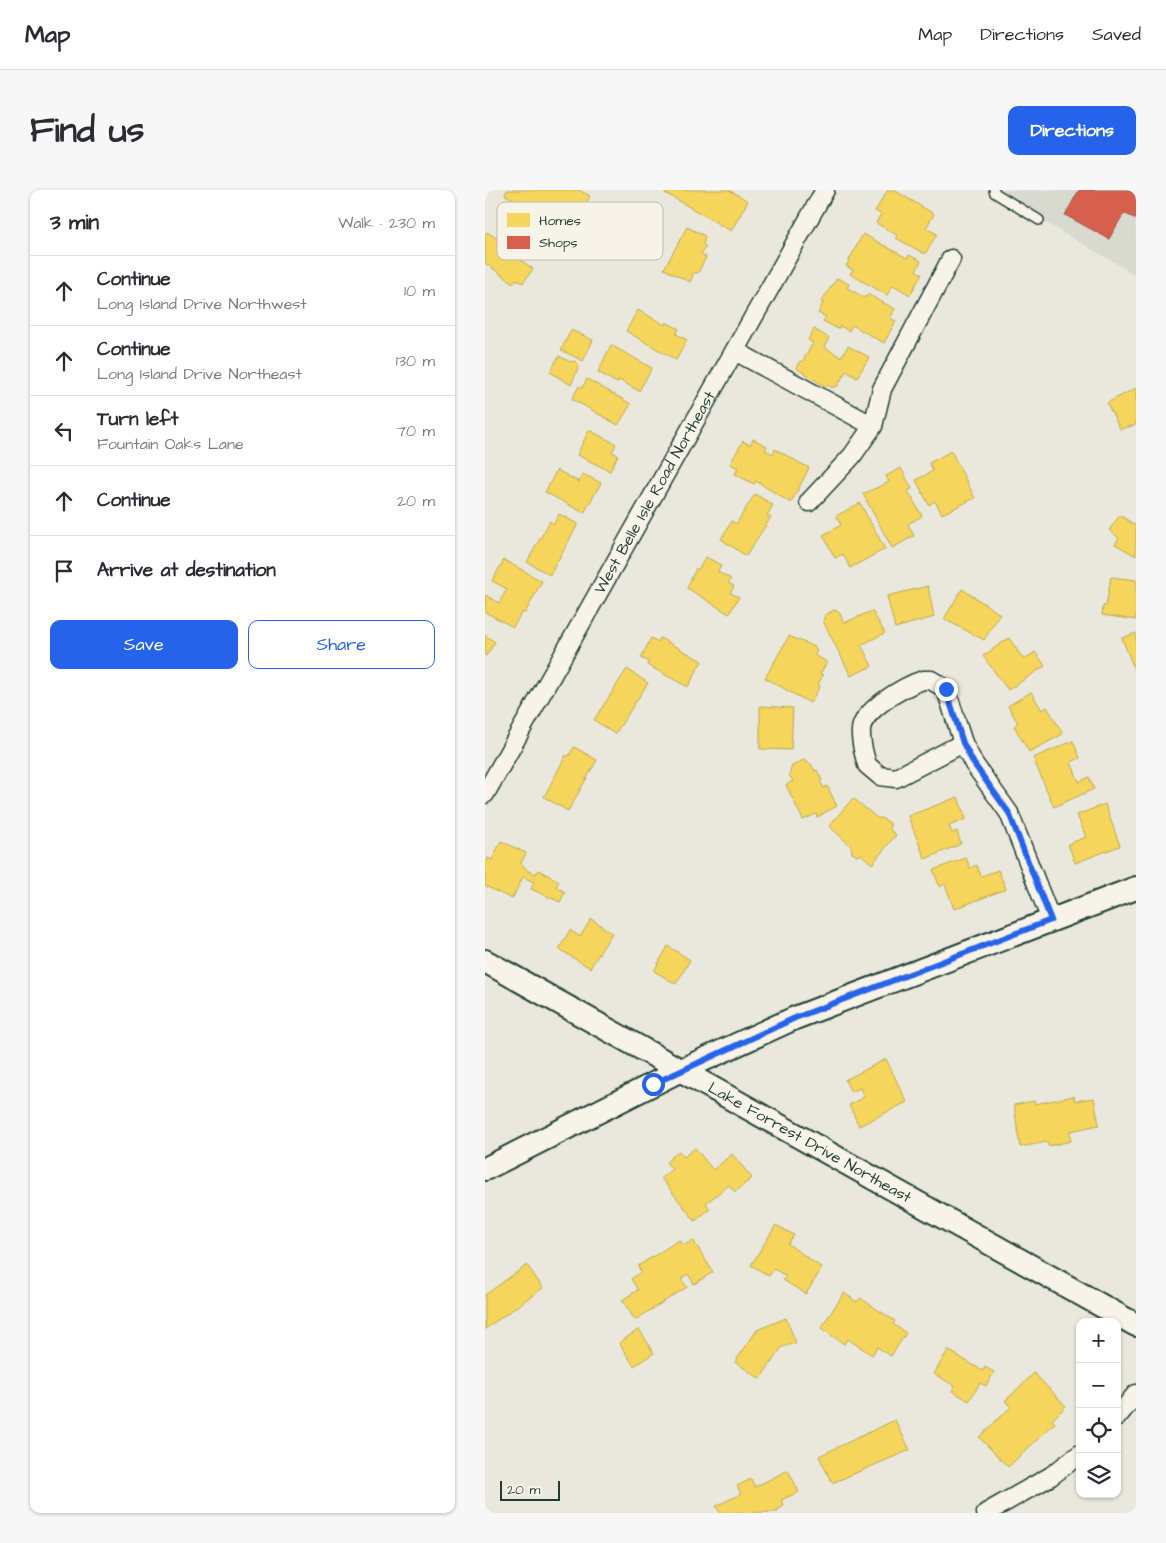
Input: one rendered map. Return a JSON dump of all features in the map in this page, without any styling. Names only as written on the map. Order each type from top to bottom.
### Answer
[{"type":"street","name":"West Belle Isle Road Northeast","points":[[485,794],[825,190]]},
{"type":"street","points":[[809,502],[852,456],[873,426],[882,389],[951,260]]},
{"type":"street","points":[[735,351],[873,426]]},
{"type":"street","points":[[963,743],[896,778],[880,776],[867,765],[861,730],[864,719],[873,710],[911,684],[923,680],[931,680],[940,684],[950,697],[963,743],[974,764],[1009,813],[1051,920]]},
{"type":"street","points":[[485,1168],[679,1071],[795,1018],[1136,888]]},
{"type":"street","name":"Lake Forrest Drive Northeast","points":[[485,961],[1136,1325]]},
{"type":"street","points":[[1121,1413],[1136,1394]]},
{"type":"street","points":[[986,1513],[1051,1476],[1076,1457]]},
{"type":"lane","points":[[994,190],[995,193],[1039,220]]},
{"type":"shaded area","points":[[988,190],[1136,190],[1136,275],[1114,262]]},
{"type":"building: Homes","points":[[507,190],[579,190],[590,196],[587,202],[519,202],[505,195]]},
{"type":"building: Homes","points":[[666,190],[729,190],[748,201],[731,231],[665,193]]},
{"type":"building: Homes","points":[[888,190],[894,190],[934,214],[926,228],[937,234],[925,254],[896,238],[897,235],[876,223],[881,214],[875,211]]},
{"type":"building: Homes","points":[[687,227],[705,236],[703,245],[706,247],[701,254],[706,257],[698,273],[694,272],[690,282],[664,269]]},
{"type":"building: Homes","points":[[487,232],[497,239],[497,260],[521,260],[533,269],[523,283],[516,279],[513,283],[485,263],[485,234]]},
{"type":"building: Homes","points":[[863,234],[907,258],[909,255],[921,261],[916,271],[922,274],[910,295],[893,285],[887,295],[850,274],[853,270],[846,266]]},
{"type":"building: Homes","points":[[837,278],[849,284],[847,288],[865,298],[867,294],[895,309],[890,318],[896,321],[884,343],[852,325],[849,331],[840,326],[838,329],[823,321],[826,317],[818,313],[823,303],[821,302]]},
{"type":"building: Homes","points":[[638,310],[665,325],[666,322],[679,329],[676,334],[687,340],[676,360],[626,331]]},
{"type":"building: Homes","points":[[814,329],[829,338],[824,347],[841,357],[848,346],[869,357],[857,378],[846,371],[837,387],[833,388],[828,385],[826,387],[796,368],[800,361],[802,362],[813,343],[808,340]]},
{"type":"building: Homes","points":[[571,330],[593,340],[583,361],[561,350]]},
{"type":"building: Homes","points":[[611,345],[652,368],[639,391],[619,380],[617,383],[598,372]]},
{"type":"building: Homes","points":[[559,356],[570,362],[575,361],[579,366],[571,385],[550,372]]},
{"type":"building: Homes","points":[[587,379],[631,404],[618,425],[572,399],[579,386],[582,388]]},
{"type":"building: Homes","points":[[1136,388],[1136,425],[1120,429],[1107,403]]},
{"type":"building: Homes","points":[[589,430],[616,444],[612,452],[618,455],[610,471],[577,455]]},
{"type":"building: Homes","points":[[753,439],[767,446],[765,450],[773,454],[775,449],[809,468],[791,503],[756,481],[754,484],[735,474],[738,468],[730,464],[743,441],[750,445]]},
{"type":"building: Homes","points":[[951,451],[975,498],[942,514],[935,501],[929,505],[916,480],[933,471],[929,463]]},
{"type":"building: Homes","points":[[901,468],[912,489],[908,491],[922,516],[908,524],[914,536],[892,548],[863,494],[889,482],[886,476]]},
{"type":"building: Homes","points":[[557,470],[579,482],[583,474],[601,483],[584,513],[545,492]]},
{"type":"building: Homes","points":[[755,494],[773,505],[767,515],[771,517],[746,556],[721,539],[732,521],[736,524]]},
{"type":"building: Homes","points":[[860,503],[885,549],[850,568],[843,554],[835,558],[823,535],[841,525],[836,516]]},
{"type":"building: Homes","points":[[559,514],[578,524],[550,575],[527,562],[550,521],[554,524]]},
{"type":"building: Homes","points":[[1120,515],[1136,526],[1136,556],[1115,544],[1119,538],[1109,530]]},
{"type":"building: Homes","points":[[706,557],[721,565],[718,572],[731,579],[728,583],[734,586],[730,593],[739,597],[729,614],[687,588],[696,568],[698,570]]},
{"type":"building: Homes","points":[[504,560],[542,581],[525,613],[522,612],[513,627],[485,612],[485,595],[499,603],[507,589],[492,581]]},
{"type":"building: Homes","points":[[1111,577],[1136,580],[1136,620],[1102,615],[1103,606],[1106,606]]},
{"type":"building: Homes","points":[[928,586],[934,617],[895,628],[887,596]]},
{"type":"building: Homes","points":[[962,589],[1000,614],[984,640],[944,619]]},
{"type":"building: Homes","points":[[834,610],[839,612],[844,623],[872,611],[885,633],[861,645],[872,666],[851,676],[823,621],[825,615]]},
{"type":"building: Homes","points":[[1136,633],[1136,674],[1122,638]]},
{"type":"building: Homes","points":[[485,635],[495,642],[486,656],[485,655]]},
{"type":"building: Homes","points":[[789,636],[815,647],[817,651],[814,655],[827,662],[820,674],[823,675],[818,684],[820,686],[810,703],[765,678]]},
{"type":"building: Homes","points":[[651,638],[658,642],[660,638],[702,661],[688,687],[647,665],[649,662],[641,658]]},
{"type":"building: Homes","points":[[1009,638],[1024,660],[1035,652],[1045,666],[1008,690],[983,656]]},
{"type":"building: Homes","points":[[627,669],[648,683],[615,734],[594,720]]},
{"type":"building: Homes","points":[[1031,692],[1042,710],[1047,707],[1063,734],[1029,752],[1014,726],[1018,723],[1008,706]]},
{"type":"building: Homes","points":[[760,706],[793,708],[791,750],[760,749]]},
{"type":"building: Homes","points":[[1073,741],[1080,758],[1071,762],[1079,782],[1089,777],[1094,789],[1054,807],[1033,758]]},
{"type":"building: Homes","points":[[574,747],[597,760],[568,811],[544,797],[566,755],[568,757]]},
{"type":"building: Homes","points":[[803,760],[811,764],[815,771],[817,770],[822,780],[820,781],[824,788],[827,786],[837,806],[817,817],[816,814],[803,820],[786,785],[793,781],[789,775],[792,766]]},
{"type":"building: Homes","points":[[958,797],[966,819],[949,826],[952,833],[957,831],[961,844],[925,859],[908,816]]},
{"type":"building: Homes","points":[[853,798],[877,818],[890,823],[890,830],[896,835],[872,864],[861,854],[857,856],[852,853],[851,846],[829,826]]},
{"type":"building: Homes","points":[[1105,804],[1120,846],[1075,863],[1068,844],[1086,837],[1077,815]]},
{"type":"building: Homes","points":[[501,841],[526,853],[521,863],[528,871],[536,874],[538,870],[559,881],[556,887],[565,892],[560,902],[531,889],[534,882],[523,877],[512,899],[485,886],[485,865],[488,858],[492,860]]},
{"type":"building: Homes","points":[[966,858],[970,868],[977,865],[981,876],[998,870],[1006,889],[954,909],[945,884],[940,887],[933,870]]},
{"type":"building: Homes","points":[[591,919],[612,933],[590,968],[559,949],[570,930],[580,937]]},
{"type":"building: Homes","points":[[668,946],[690,960],[676,984],[654,971]]},
{"type":"building: Homes","points":[[886,1059],[907,1102],[859,1126],[849,1105],[864,1097],[860,1088],[851,1092],[845,1080]]},
{"type":"building: Homes","points":[[1074,1096],[1075,1101],[1094,1098],[1099,1125],[1070,1131],[1071,1141],[1048,1146],[1047,1142],[1020,1147],[1014,1105],[1034,1101],[1035,1104]]},
{"type":"building: Homes","points":[[695,1148],[713,1170],[732,1154],[752,1178],[735,1192],[729,1185],[706,1203],[710,1209],[695,1221],[661,1178],[672,1169],[666,1162],[679,1151],[684,1157]]},
{"type":"building: Homes","points":[[776,1225],[794,1235],[788,1244],[822,1268],[806,1294],[783,1280],[786,1276],[774,1269],[769,1276],[751,1265]]},
{"type":"building: Homes","points":[[679,1240],[683,1246],[693,1240],[713,1272],[694,1284],[688,1274],[681,1279],[687,1287],[635,1320],[622,1300],[638,1290],[631,1279],[641,1272],[638,1266]]},
{"type":"building: Homes","points":[[527,1265],[543,1288],[485,1329],[485,1295]]},
{"type":"building: Homes","points":[[844,1293],[857,1302],[860,1298],[895,1321],[893,1324],[906,1333],[891,1356],[877,1347],[872,1355],[848,1339],[844,1344],[821,1328]]},
{"type":"building: Homes","points":[[786,1318],[796,1343],[782,1347],[760,1379],[735,1362],[757,1330]]},
{"type":"building: Homes","points":[[639,1329],[654,1353],[634,1366],[619,1343]]},
{"type":"building: Homes","points":[[948,1350],[983,1371],[985,1367],[994,1372],[986,1386],[980,1383],[969,1401],[952,1391],[955,1386],[934,1374]]},
{"type":"building: Homes","points":[[1034,1373],[1066,1406],[1052,1420],[1055,1423],[1008,1467],[979,1437],[1011,1407],[1005,1401]]},
{"type":"building: Homes","points":[[895,1420],[910,1450],[832,1483],[819,1456]]},
{"type":"building: Homes","points":[[788,1470],[799,1492],[781,1500],[784,1506],[777,1510],[778,1512],[720,1513],[716,1506],[741,1494],[737,1486],[751,1479],[755,1487]]},
{"type":"building: Shops","points":[[1079,190],[1136,190],[1136,219],[1124,213],[1109,239],[1065,215]]},
{"type":"route","points":[[653,1084],[795,1018],[1051,920],[1009,813],[974,764],[963,743],[946,689]]}]
